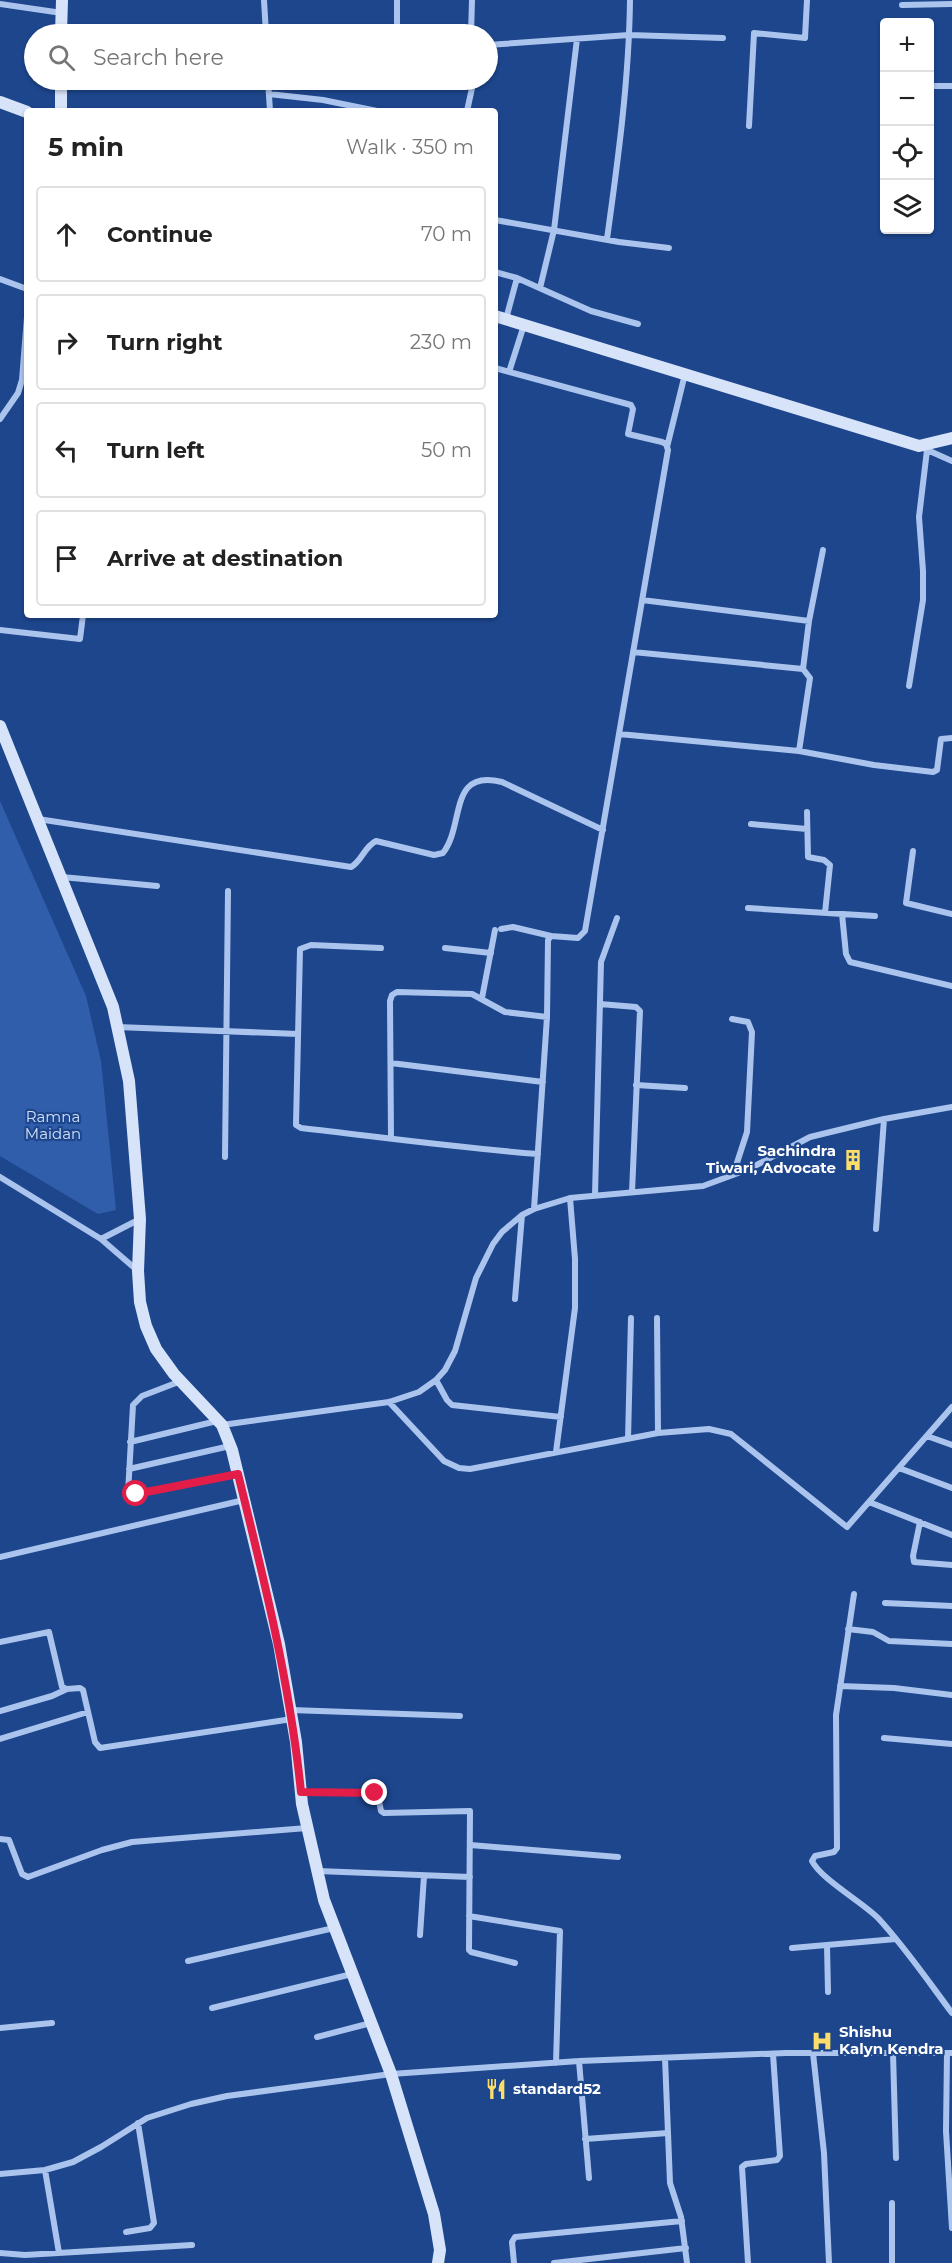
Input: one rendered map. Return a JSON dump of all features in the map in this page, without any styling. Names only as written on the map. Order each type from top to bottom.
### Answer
[{"type":"street","points":[[264,0],[265,24]]},
{"type":"street","points":[[397,0],[397,24]]},
{"type":"street","points":[[471,24],[472,0]]},
{"type":"street","points":[[607,239],[629,35],[630,0]]},
{"type":"street","points":[[749,126],[754,33],[805,38],[807,0]]},
{"type":"street","points":[[0,4],[62,7],[61,24]]},
{"type":"street","points":[[902,5],[952,4]]},
{"type":"street","points":[[498,44],[629,35],[723,38]]},
{"type":"street","points":[[540,288],[554,230],[577,39]]},
{"type":"street","points":[[934,86],[952,86]]},
{"type":"street","points":[[61,90],[61,108]]},
{"type":"street","points":[[269,90],[270,108]]},
{"type":"street","points":[[468,108],[472,90]]},
{"type":"street","points":[[269,94],[323,100],[362,108]]},
{"type":"street","points":[[0,102],[24,111]]},
{"type":"street","points":[[498,221],[669,248]]},
{"type":"street","points":[[498,273],[518,278],[591,311],[638,324]]},
{"type":"street","points":[[518,278],[500,318],[923,448],[952,461]]},
{"type":"street","points":[[0,279],[24,288]]},
{"type":"street","points":[[509,372],[524,325]]},
{"type":"street","points":[[0,419],[18,393],[22,380],[24,355]]},
{"type":"street","points":[[498,369],[631,405],[633,409],[628,434],[662,442],[667,447]]},
{"type":"street","points":[[482,998],[498,929],[513,927],[551,936],[578,938],[583,935],[668,455],[667,447],[685,374]]},
{"type":"street","points":[[923,448],[952,438]]},
{"type":"street","points":[[909,686],[923,600],[920,517],[923,448]]},
{"type":"street","points":[[799,751],[810,678],[803,669],[809,621],[823,550]]},
{"type":"street","points":[[642,600],[809,621]]},
{"type":"street","points":[[0,630],[80,639],[83,618]]},
{"type":"street","points":[[633,652],[803,669]]},
{"type":"street","points":[[0,726],[112,1007],[129,1081],[140,1219],[138,1271],[140,1302],[146,1326],[156,1349],[181,1381],[220,1423],[230,1446],[279,1644],[307,1827],[324,1900],[391,2074],[434,2214],[440,2250],[438,2263]]},
{"type":"street","points":[[619,734],[799,751],[874,765],[933,772],[937,770],[941,740],[952,738]]},
{"type":"street","points":[[38,819],[351,867],[356,865],[376,841],[434,855],[443,853],[465,790],[473,782],[485,778],[502,782],[603,830]]},
{"type":"street","points":[[807,812],[808,856],[824,860],[830,865],[825,913]]},
{"type":"street","points":[[751,824],[807,829]]},
{"type":"street","points":[[913,851],[906,903],[952,914]]},
{"type":"street","points":[[61,877],[157,886]]},
{"type":"street","points":[[225,1157],[228,891]]},
{"type":"street","points":[[748,909],[875,915]]},
{"type":"street","points":[[842,914],[846,954],[850,962],[952,986]]},
{"type":"street","points":[[595,1195],[603,954],[616,918]]},
{"type":"street","points":[[534,1209],[547,1017],[548,939],[551,936]]},
{"type":"street","points":[[381,948],[311,945],[302,947],[300,952],[296,1125],[302,1128],[465,1148],[537,1154]]},
{"type":"street","points":[[445,948],[491,952]]},
{"type":"street","points":[[391,1138],[390,1001],[392,994],[398,992],[467,993],[482,998],[505,1012],[547,1017]]},
{"type":"street","points":[[600,1004],[636,1007],[640,1011],[632,1192]]},
{"type":"street","points":[[732,1018],[747,1022],[752,1032],[747,1132],[733,1175]]},
{"type":"street","points":[[117,1027],[298,1034]]},
{"type":"street","points":[[391,1063],[543,1082]]},
{"type":"street","points":[[636,1085],[685,1088]]},
{"type":"street","points":[[130,1442],[220,1423],[389,1402],[418,1392],[436,1380],[445,1370],[455,1351],[476,1278],[493,1244],[502,1232],[522,1215],[534,1209],[570,1198],[703,1186],[749,1169],[810,1137],[884,1119],[952,1107]]},
{"type":"street","points":[[876,1229],[884,1119]]},
{"type":"street","points":[[0,1177],[101,1239],[138,1271]]},
{"type":"street","points":[[556,1452],[575,1308],[575,1259],[570,1198]]},
{"type":"street","points":[[515,1299],[522,1215]]},
{"type":"street","points":[[101,1239],[140,1219]]},
{"type":"street","points":[[628,1439],[631,1318]]},
{"type":"street","points":[[657,1318],[658,1433]]},
{"type":"street","points":[[436,1380],[452,1405],[561,1417]]},
{"type":"street","points":[[181,1381],[142,1396],[131,1410],[128,1491],[132,1495],[238,1474]]},
{"type":"street","points":[[389,1402],[444,1461],[459,1468],[470,1469],[658,1433],[709,1429],[731,1434],[847,1527],[952,1407]]},
{"type":"street","points":[[927,1436],[952,1445]]},
{"type":"street","points":[[129,1469],[230,1446]]},
{"type":"street","points":[[899,1468],[952,1488]]},
{"type":"street","points":[[0,1557],[244,1500]]},
{"type":"street","points":[[869,1502],[952,1535]]},
{"type":"street","points":[[920,1522],[913,1556],[914,1562],[952,1565]]},
{"type":"street","points":[[854,1594],[840,1686],[836,1741],[837,1848],[836,1851],[815,1856],[812,1861],[820,1871],[876,1916],[952,2013]]},
{"type":"street","points":[[885,1603],[952,1606]]},
{"type":"street","points":[[848,1629],[873,1632],[889,1641],[952,1644]]},
{"type":"street","points":[[0,1642],[48,1631],[61,1684],[67,1689]]},
{"type":"street","points":[[840,1686],[894,1688],[952,1695]]},
{"type":"street","points":[[0,1711],[52,1696],[67,1689],[82,1689],[95,1742],[100,1748],[291,1714],[460,1716]]},
{"type":"street","points":[[0,1738],[88,1712]]},
{"type":"street","points":[[884,1738],[952,1744]]},
{"type":"street","points":[[301,1792],[375,1793],[378,1796],[381,1811],[384,1813],[468,1811],[471,1814],[470,1951],[515,1963]]},
{"type":"street","points":[[0,1839],[9,1840],[22,1874],[28,1877],[111,1847],[132,1842],[307,1827]]},
{"type":"street","points":[[470,1845],[618,1857]]},
{"type":"street","points":[[317,1871],[470,1877]]},
{"type":"street","points":[[420,1935],[424,1876]]},
{"type":"street","points":[[470,1916],[561,1931],[556,2063]]},
{"type":"street","points":[[188,1961],[334,1928]]},
{"type":"street","points":[[792,1948],[896,1939]]},
{"type":"street","points":[[827,1944],[828,1992]]},
{"type":"street","points":[[212,2008],[352,1974]]},
{"type":"street","points":[[0,2028],[52,2023]]},
{"type":"street","points":[[317,2037],[372,2023]]},
{"type":"street","points":[[813,2053],[824,2153],[829,2263]]},
{"type":"street","points":[[0,2174],[45,2170],[73,2162],[138,2123],[190,2104],[391,2074],[579,2061],[813,2053],[949,2053],[946,2131],[952,2228]]},
{"type":"street","points":[[893,2053],[896,2158]]},
{"type":"street","points":[[748,2263],[742,2166],[777,2160],[780,2156],[773,2054]]},
{"type":"street","points":[[665,2058],[670,2183],[682,2221],[687,2263]]},
{"type":"street","points":[[579,2061],[589,2178]]},
{"type":"street","points":[[126,2232],[150,2228],[154,2223],[138,2123]]},
{"type":"street","points":[[585,2139],[668,2133]]},
{"type":"street","points":[[45,2170],[60,2253]]},
{"type":"street","points":[[892,2203],[892,2263]]},
{"type":"street","points":[[514,2263],[512,2242],[515,2237],[682,2221]]},
{"type":"street","points":[[0,2253],[25,2255],[192,2246]]},
{"type":"street","points":[[554,2263],[686,2248]]},
{"type":"green space","name":"Ramna Maidan","points":[[0,801],[86,996],[101,1061],[116,1210],[98,1214],[0,1156]]},
{"type":"place","name":"Sachindra Tiwari, Advocate","points":[[853,1160]]},
{"type":"place","name":"Shishu Kalyn Kendra","points":[[822,2041]]},
{"type":"place","name":"standard52","points":[[496,2089]]},
{"type":"route","points":[[136,1494],[238,1474],[279,1644],[296,1742],[301,1792],[375,1793]]}]
